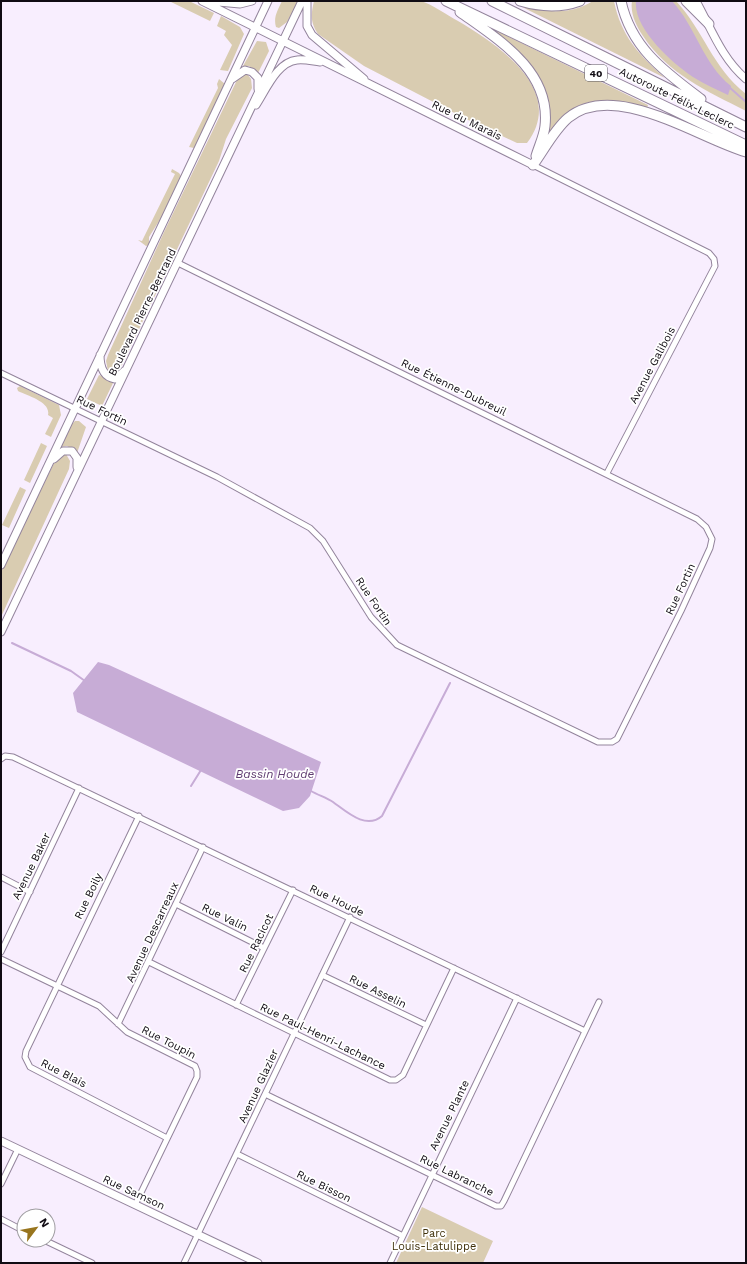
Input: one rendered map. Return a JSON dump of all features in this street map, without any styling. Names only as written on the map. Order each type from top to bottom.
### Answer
[{"type":"highway","name":"Autoroute Félix-Leclerc","points":[[445,1],[746,146]]},
{"type":"highway","points":[[445,1],[505,45],[519,58],[538,84],[543,96],[546,112],[545,128],[533,165]]},
{"type":"highway","name":"Autoroute Félix-Leclerc","points":[[492,1],[746,127]]},
{"type":"highway","points":[[520,1],[545,6],[571,4],[580,1]]},
{"type":"highway","points":[[686,1],[708,24]]},
{"type":"highway","points":[[623,4],[628,24],[642,47],[662,70],[718,112]]},
{"type":"highway","points":[[533,165],[568,118],[595,106],[611,105],[653,114],[732,148],[746,152]]},
{"type":"main road","name":"Rue du Marais","points":[[202,1],[533,165]]},
{"type":"main road","points":[[207,1],[240,4],[252,1]]},
{"type":"main road","name":"Boulevard Pierre-Bertrand","points":[[1,565],[268,1]]},
{"type":"main road","name":"Boulevard Pierre-Bertrand","points":[[2,630],[126,369],[178,264],[302,1]]},
{"type":"main road","points":[[308,1],[307,26],[312,35],[370,85]]},
{"type":"main road","points":[[696,1],[732,66],[746,79]]},
{"type":"main road","points":[[241,129],[283,66],[298,60],[323,62]]},
{"type":"main road","points":[[230,81],[243,71],[252,72],[258,78],[258,92]]},
{"type":"main road","points":[[100,355],[102,368],[108,377],[115,378],[126,369]]},
{"type":"main road","points":[[50,462],[64,451],[72,451],[77,458],[76,473]]},
{"type":"main road","name":"Rue Samson","points":[[1,1141],[258,1263]]},
{"type":"street","name":"Rue du Marais","points":[[533,165],[709,253],[714,259],[715,266]]},
{"type":"street","name":"Rue Étienne-Dubreuil","points":[[178,264],[697,518],[706,527],[712,539]]},
{"type":"street","name":"Avenue Galibois","points":[[607,473],[715,266]]},
{"type":"street","name":"Rue Fortin","points":[[1,373],[216,477],[310,528],[323,541],[371,616],[397,645],[598,742],[612,742],[617,739],[681,611],[712,539]]},
{"type":"street","name":"Rue Houde","points":[[1,759],[5,756],[12,757],[79,788],[585,1031]]},
{"type":"street","name":"Avenue Baker","points":[[1,952],[79,788]]},
{"type":"street","name":"Rue Boily","points":[[56,985],[139,816]]},
{"type":"street","name":"Avenue Descarreaux","points":[[118,1024],[203,847]]},
{"type":"street","points":[[1,877],[30,892]]},
{"type":"street","name":"Rue Racicot","points":[[236,1006],[293,890]]},
{"type":"street","name":"Rue Valin","points":[[176,904],[264,948]]},
{"type":"street","name":"Avenue Glazier","points":[[184,1263],[237,1154],[293,1033],[350,917]]},
{"type":"street","name":"Rue Toupin","points":[[1,960],[99,1006],[127,1032],[190,1062],[198,1071],[197,1077],[135,1205]]},
{"type":"street","name":"Rue Paul-Henri-Lachance","points":[[149,962],[236,1006],[390,1080],[396,1080],[403,1075],[454,968]]},
{"type":"street","name":"Rue Asselin","points":[[322,975],[426,1026]]},
{"type":"street","name":"Rue Blais","points":[[56,985],[26,1051],[26,1062],[30,1067],[167,1138]]},
{"type":"street","name":"Avenue Plante","points":[[390,1263],[517,998]]},
{"type":"street","name":"Rue Labranche","points":[[265,1094],[496,1206],[501,1206],[600,1002]]},
{"type":"street","points":[[1,1184],[18,1149]]},
{"type":"street","name":"Rue Bisson","points":[[237,1154],[403,1236]]},
{"type":"street","points":[[1,1219],[16,1226]]},
{"type":"street","points":[[56,1246],[92,1263]]},
{"type":"green space","points":[[169,1],[189,1],[214,13],[210,21]]},
{"type":"green space","points":[[282,1],[298,1],[287,22],[279,28],[276,27],[275,20]]},
{"type":"green space","points":[[314,1],[420,1],[434,7],[491,42],[508,56],[522,71],[533,87],[539,105],[537,123],[527,143],[517,143],[468,120],[364,66],[318,34],[312,18]]},
{"type":"green space","points":[[593,1],[614,1],[621,25],[626,35],[639,53],[665,78],[522,7],[559,11],[576,9]]},
{"type":"green space","points":[[632,1],[676,1],[694,24],[716,61],[734,83],[746,94],[746,111],[689,80],[664,61],[653,49],[638,28],[633,15]]},
{"type":"green space","points":[[221,16],[240,27],[244,34],[228,71],[220,70],[232,45],[224,35],[226,31],[217,26]]},
{"type":"green space","points":[[497,31],[648,105],[647,108],[632,104],[604,101],[580,105],[559,121],[550,135],[548,133],[550,118],[548,104],[543,90],[526,66],[495,34]]},
{"type":"green space","points":[[257,41],[266,42],[269,51],[258,73],[249,66],[243,66]]},
{"type":"green space","points":[[243,75],[248,75],[251,79],[252,88],[226,139],[219,161],[122,365],[115,372],[108,371],[106,361],[108,355],[164,232],[237,80]]},
{"type":"green space","points":[[219,79],[225,84],[194,148],[189,147],[218,88],[217,84]]},
{"type":"green space","points":[[172,169],[181,176],[161,218],[149,237],[149,245],[146,246],[138,240],[142,241],[175,174],[171,172]]},
{"type":"green space","points":[[99,375],[114,381],[102,406],[87,399]]},
{"type":"green space","points":[[20,386],[59,405],[61,415],[51,437],[45,434],[53,418],[48,415],[46,406],[33,397],[18,391],[17,388]]},
{"type":"green space","points":[[75,421],[79,421],[86,427],[76,456],[72,449],[67,446],[61,447],[71,425]]},
{"type":"green space","points":[[41,443],[47,446],[30,483],[24,480]]},
{"type":"green space","points":[[66,454],[70,461],[69,469],[1,617],[1,572],[55,461],[61,455]]},
{"type":"green space","points":[[20,487],[26,490],[9,528],[2,525]]},
{"type":"green space","name":"Parc Louis-Latulippe","points":[[422,1207],[493,1241],[483,1263],[396,1263]]},
{"type":"water","points":[[636,1],[672,1],[687,22],[713,67],[731,86],[728,95],[693,77],[665,54],[647,33],[637,11]]},
{"type":"water","name":"Bassin Houde","points":[[98,662],[109,665],[321,762],[310,796],[299,808],[283,811],[77,712],[73,693]]},
{"type":"waterway","points":[[729,87],[746,102]]},
{"type":"waterway","points":[[12,643],[71,671],[85,681]]},
{"type":"waterway","points":[[311,791],[331,801],[350,815],[357,818],[370,821],[376,820],[382,816],[450,683]]},
{"type":"waterway","points":[[191,786],[201,770]]}]
